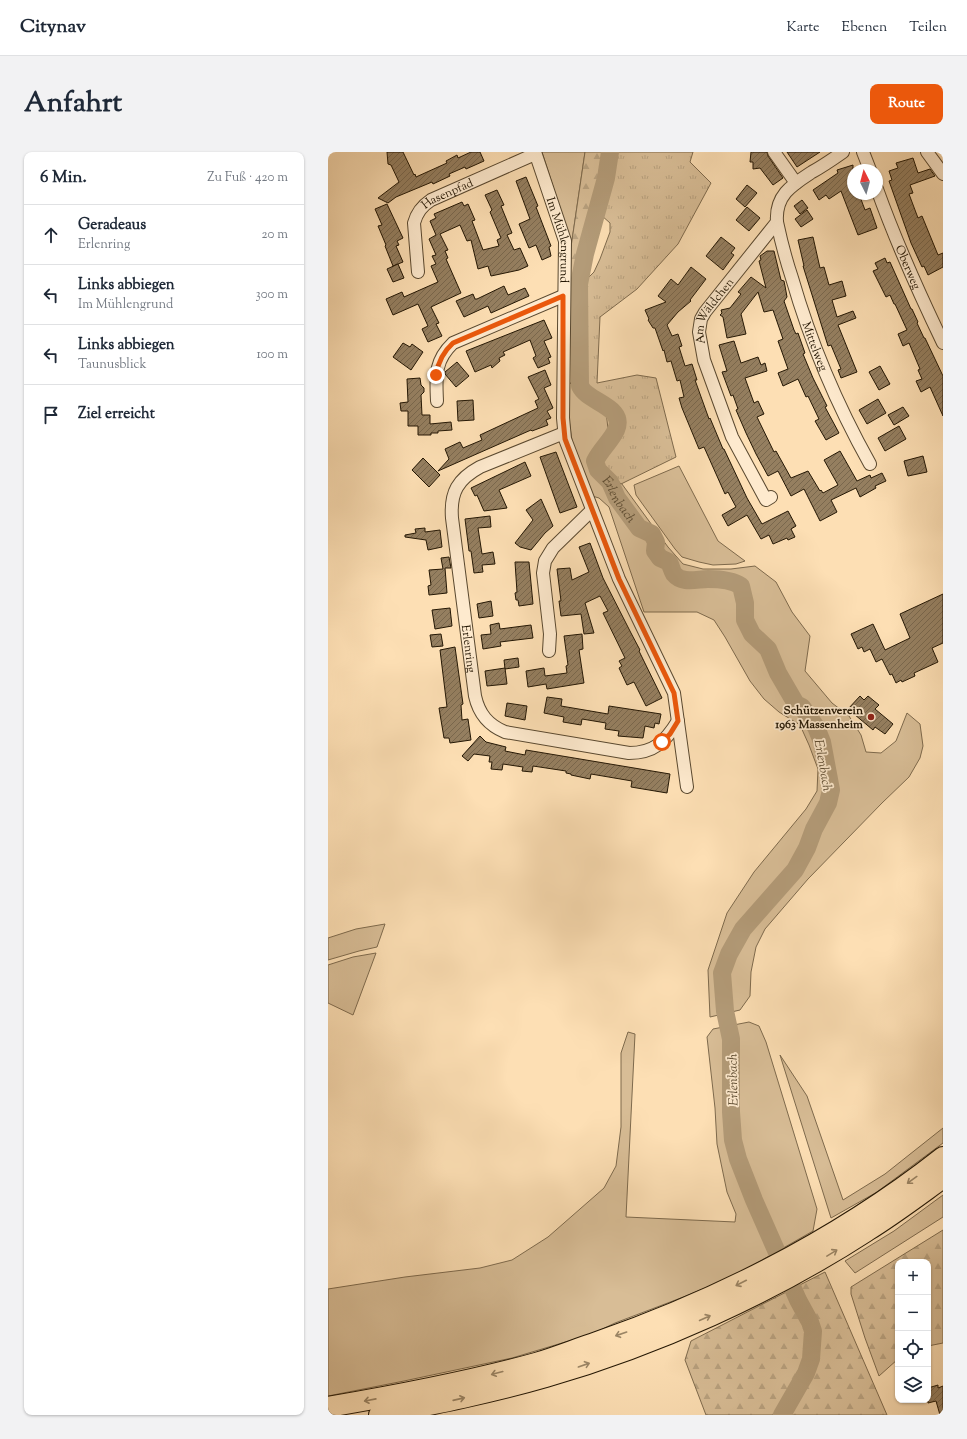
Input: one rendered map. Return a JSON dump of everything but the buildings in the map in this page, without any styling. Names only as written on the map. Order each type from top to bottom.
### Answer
[{"type":"highway","points":[[379,1415],[521,1384],[573,1368],[682,1328],[734,1305],[943,1157]]},
{"type":"highway","points":[[328,1407],[500,1373],[563,1354],[663,1318],[726,1290],[787,1268],[866,1232],[943,1178]]},
{"type":"street","points":[[774,152],[796,183]]},
{"type":"street","points":[[777,222],[776,214],[780,201],[786,192],[796,183],[843,152]]},
{"type":"street","points":[[863,152],[868,164]]},
{"type":"street","points":[[928,152],[942,169]]},
{"type":"street","name":"Hasenpfad","points":[[418,272],[414,223],[416,215],[424,204],[535,153]]},
{"type":"street","name":"Im Mühlengrund","points":[[535,153],[565,241],[563,296],[564,433],[569,450],[621,584],[671,685],[675,699],[687,787]]},
{"type":"street","name":"Oberweg","points":[[881,200],[912,278],[943,343]]},
{"type":"street","name":"Mittelweg","points":[[777,222],[797,297],[824,371],[839,407],[870,464]]},
{"type":"street","name":"Am Wäldchen","points":[[771,497],[766,500],[732,437],[704,360],[698,332],[701,319],[705,312],[777,222]]},
{"type":"street","points":[[437,401],[437,369],[443,354],[453,343],[563,296]]},
{"type":"street","name":"Erlenring","points":[[564,433],[480,467],[461,481],[454,494],[452,518],[475,696],[479,710],[489,723],[505,732],[629,753],[641,752],[655,747],[670,734],[678,721]]},
{"type":"street","points":[[548,651],[550,634],[543,573],[545,562],[553,548],[592,510]]},
{"type":"green space","points":[[542,152],[585,152],[571,247],[569,236]]},
{"type":"green space","points":[[585,152],[606,152],[593,203],[577,283],[576,381],[568,384],[571,247]]},
{"type":"green space","points":[[617,152],[693,152],[690,162],[711,183],[678,244],[637,289],[600,317],[597,383],[637,375],[656,378],[676,457],[621,484],[604,470],[602,465],[605,453],[615,442],[618,436],[621,423],[620,414],[614,405],[589,392],[583,379],[585,281],[594,272],[610,232],[610,223],[601,215]]},
{"type":"green space","points":[[576,381],[579,390],[606,411],[608,429],[600,444],[591,453],[604,470],[619,480],[668,547],[683,564],[703,569],[731,569],[755,566],[776,582],[792,612],[810,636],[805,671],[832,703],[849,716],[861,735],[866,752],[881,753],[896,741],[907,713],[920,724],[923,746],[920,758],[909,777],[808,879],[765,929],[756,947],[751,972],[750,996],[740,1010],[710,1017],[708,970],[727,913],[754,872],[806,809],[817,791],[818,769],[800,725],[779,712],[764,699],[750,681],[714,620],[697,612],[644,612],[609,507],[599,498],[592,496],[573,446],[568,412],[568,384]]},
{"type":"green space","points":[[679,466],[718,541],[745,561],[736,564],[713,565],[682,557],[636,495],[634,485]]},
{"type":"green space","points":[[385,924],[377,947],[328,960],[328,938],[356,929]]},
{"type":"green space","points":[[376,953],[353,1015],[328,1003],[328,965],[353,957]]},
{"type":"green space","points":[[749,1022],[759,1026],[766,1042],[817,1209],[813,1231],[736,1275],[615,1323],[592,1334],[512,1358],[328,1396],[328,1289],[405,1277],[480,1268],[512,1260],[548,1237],[604,1188],[616,1166],[621,1127],[621,1053],[628,1032],[635,1034],[626,1217],[735,1222],[736,1214],[727,1192],[717,1144],[715,1108],[707,1037],[713,1029]]},
{"type":"green space","points":[[780,1055],[807,1096],[843,1200],[885,1174],[943,1128],[943,1143],[877,1192],[831,1218]]},
{"type":"green space","points":[[943,1195],[943,1217],[855,1273],[845,1261],[894,1231]]},
{"type":"green space","points":[[943,1230],[943,1343],[931,1345],[931,1259],[896,1259]]},
{"type":"green space","points":[[895,1260],[895,1362],[879,1376],[851,1294],[851,1287]]},
{"type":"green space","points":[[825,1272],[887,1415],[706,1415],[685,1360],[691,1341]]},
{"type":"waterway","name":"Erlenbach","points":[[610,152],[606,178],[585,254],[579,284],[580,386],[590,397],[611,410],[616,415],[618,422],[614,434],[595,461],[598,470],[610,482],[617,498],[639,528],[652,534],[656,542],[655,551],[660,558],[669,562],[673,573],[677,577],[685,580],[708,579],[730,581],[741,586],[745,603],[745,620],[752,634],[768,649],[778,673],[796,704],[802,707],[816,727],[822,742],[831,790],[828,803],[795,870],[743,929],[729,954],[722,973],[725,1011],[731,1039],[731,1112],[733,1140],[738,1159],[754,1200],[813,1331],[811,1359],[806,1373],[782,1415]]},
{"type":"place","name":"Schützenverein 1963 Massenheim","points":[[871,717]]},
{"type":"route","points":[[436,375],[439,361],[453,343],[563,296],[563,418],[565,439],[619,579],[674,693],[678,721],[670,734],[662,742]]}]
